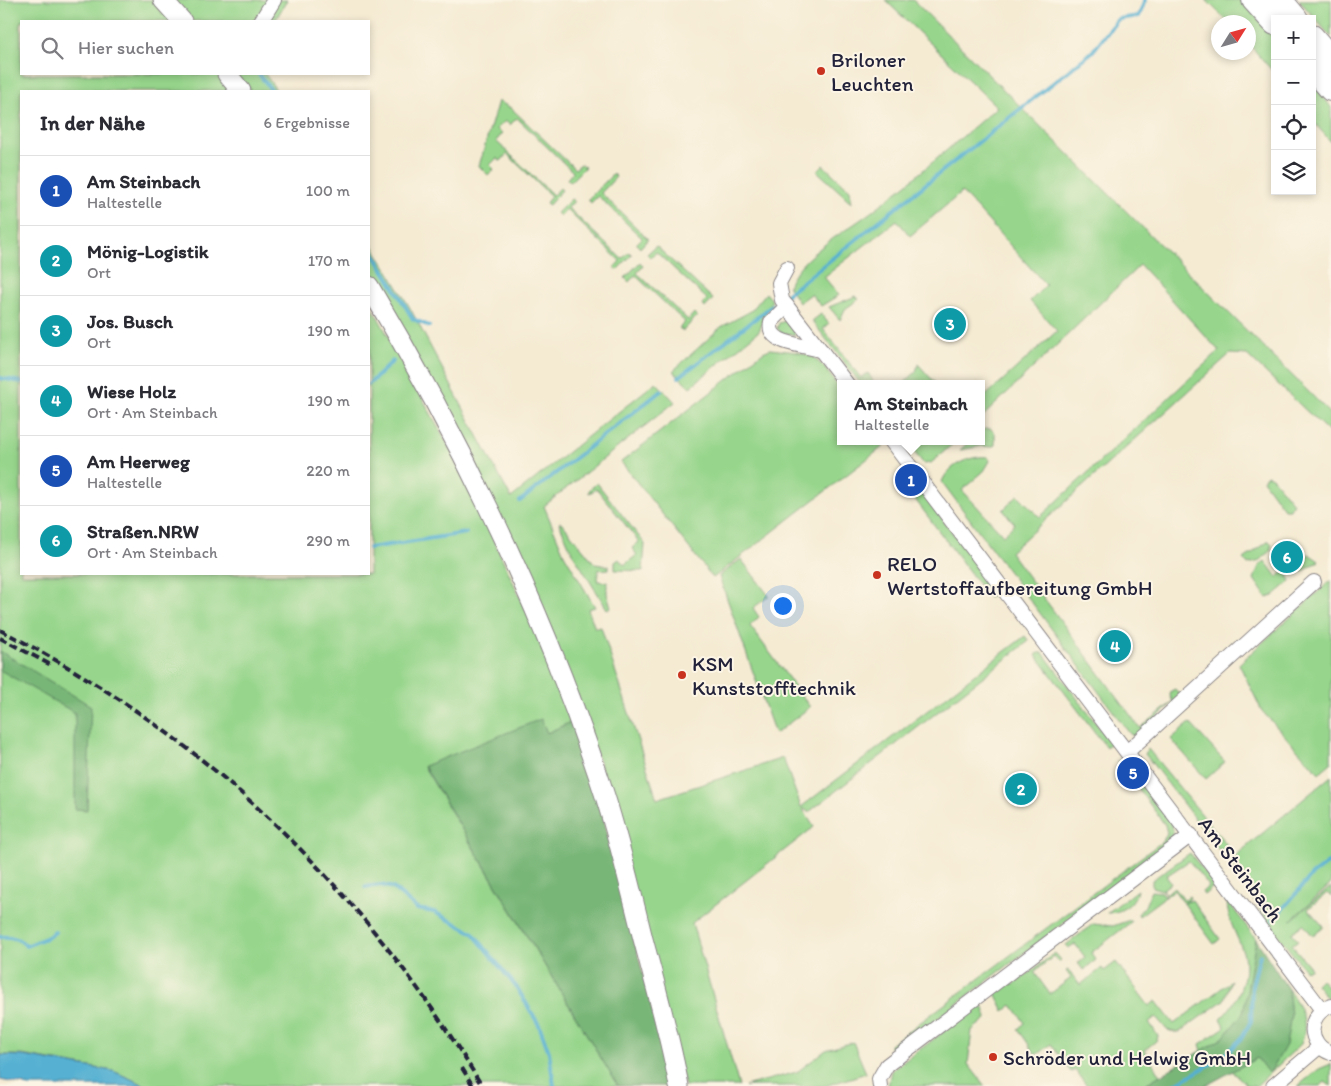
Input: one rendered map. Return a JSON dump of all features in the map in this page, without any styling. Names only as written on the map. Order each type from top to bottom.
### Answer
[{"type":"highway","points":[[1254,0],[1271,19]]},
{"type":"highway","points":[[1280,0],[1293,15]]},
{"type":"highway","points":[[1316,42],[1331,59]]},
{"type":"highway","points":[[1316,72],[1331,89]]},
{"type":"main road","points":[[163,0],[181,20]]},
{"type":"main road","points":[[228,75],[240,90]]},
{"type":"main road","points":[[370,288],[490,511],[528,594],[574,710],[605,797],[618,843],[679,1086]]},
{"type":"street","points":[[262,20],[274,0]]},
{"type":"street","points":[[787,268],[782,274],[779,291],[786,306],[845,380]]},
{"type":"street","points":[[786,306],[771,322],[770,330],[773,335],[782,341],[807,345],[822,351]]},
{"type":"street","name":"Am Steinbach","points":[[894,445],[1190,835],[1326,1008]]},
{"type":"street","points":[[1127,752],[1314,582]]},
{"type":"street","points":[[880,1086],[879,1079],[887,1064],[1190,835]]},
{"type":"street","points":[[1273,1086],[1325,1050],[1315,1042],[1312,1028],[1313,1021],[1326,1008]]},
{"type":"green space","points":[[0,0],[156,0],[173,20],[20,20],[20,75],[220,75],[229,90],[20,90],[20,575],[370,575],[370,303],[458,463],[526,610],[571,722],[547,733],[540,720],[424,767],[618,1086],[147,1086],[113,1071],[22,1055],[0,1055]]},
{"type":"green space","points":[[172,0],[287,0],[276,20],[189,20]]},
{"type":"green space","points":[[885,0],[913,0],[1331,414],[1331,434],[1247,355],[1230,354],[1010,552],[1140,728],[1173,702],[1170,696],[1171,691],[1175,689],[1181,695],[1136,737],[1130,734],[942,482],[949,471],[961,462],[974,458],[988,457],[990,461],[984,471],[962,490],[1003,535],[1015,524],[1003,510],[1018,495],[1040,517],[1219,351],[1140,265],[985,414],[985,396],[1057,331],[1030,301],[1046,285],[962,192],[910,236],[897,220],[824,277],[839,295],[821,306],[811,294],[799,303],[788,286],[794,274],[814,253],[906,184],[997,107]]},
{"type":"green space","points":[[1206,0],[1242,0],[1255,15],[1221,15]]},
{"type":"green space","points":[[1299,0],[1331,0],[1331,37],[1316,20],[1316,15],[1312,15]]},
{"type":"green space","points":[[1256,16],[1271,33],[1271,69],[1256,52]]},
{"type":"green space","points":[[235,75],[266,75],[276,90],[247,90]]},
{"type":"green space","points":[[1316,87],[1331,107],[1331,142],[1316,125]]},
{"type":"green space","points":[[498,101],[511,108],[575,169],[581,164],[585,167],[570,182],[567,179],[573,172],[517,118],[510,125],[505,121],[497,129],[502,134],[496,141],[553,195],[560,188],[562,190],[549,205],[546,203],[551,196],[507,154],[501,161],[497,158],[490,165],[494,169],[488,175],[479,166]]},
{"type":"green space","points":[[823,165],[850,190],[852,203],[817,171]]},
{"type":"green space","points":[[613,174],[616,177],[601,193],[648,239],[640,248],[636,244],[642,238],[598,196],[591,203],[588,199]]},
{"type":"green space","points":[[571,199],[574,201],[568,208],[622,259],[629,252],[632,255],[617,270],[614,268],[620,261],[566,209],[560,216],[557,213]]},
{"type":"green space","points":[[370,241],[409,306],[511,498],[656,382],[675,402],[544,506],[564,554],[595,607],[588,609],[595,628],[601,627],[657,799],[783,758],[801,807],[1025,636],[1029,641],[809,812],[802,808],[814,827],[692,923],[739,1086],[685,1086],[600,763],[412,350],[370,277]]},
{"type":"green space","points":[[656,246],[713,299],[705,308],[702,305],[707,299],[656,252],[651,258],[647,254]]},
{"type":"green space","points":[[640,262],[643,266],[637,273],[688,320],[694,313],[697,316],[683,331],[679,328],[685,322],[635,275],[629,282],[625,278]]},
{"type":"green space","points":[[766,293],[772,300],[759,331],[690,387],[673,371],[721,327],[751,311]]},
{"type":"green space","points":[[856,296],[859,299],[845,309],[840,320],[829,307]]},
{"type":"green space","points":[[821,314],[829,324],[823,329],[861,378],[868,373],[872,380],[858,380],[812,321]]},
{"type":"green space","points":[[788,320],[796,331],[794,335],[780,332],[777,328],[779,323]]},
{"type":"green space","points":[[770,349],[797,352],[813,357],[824,367],[837,385],[837,445],[884,446],[713,578],[621,462],[763,352]]},
{"type":"green space","points":[[918,364],[932,380],[907,380],[916,372]]},
{"type":"green space","points":[[985,429],[991,429],[995,433],[995,445],[991,447],[982,446],[960,450],[966,445],[985,445]]},
{"type":"green space","points":[[908,445],[951,445],[931,463],[924,464]]},
{"type":"green space","points":[[1267,475],[1272,477],[1293,503],[1290,509],[1284,509],[1263,480]]},
{"type":"green space","points":[[910,476],[997,592],[989,598],[902,482]]},
{"type":"green space","points":[[597,483],[645,544],[643,571],[615,570],[615,562],[619,559],[624,565],[637,555],[632,548],[639,542],[597,489],[589,493],[589,490]]},
{"type":"green space","points":[[561,522],[595,564],[609,566],[609,569],[598,570],[598,581],[607,582],[607,594],[611,607],[607,609],[573,554],[559,523]]},
{"type":"green space","points":[[1269,541],[1272,544],[1270,552],[1257,562],[1248,564],[1244,559]]},
{"type":"green space","points":[[1309,554],[1319,561],[1302,572],[1295,565]]},
{"type":"green space","points":[[741,559],[769,596],[753,608],[759,617],[750,626],[810,707],[775,734],[719,576]]},
{"type":"green space","points":[[1265,561],[1277,577],[1286,571],[1291,581],[1273,596],[1267,598],[1254,579],[1259,566]]},
{"type":"green space","points":[[1331,580],[1331,763],[1319,773],[1262,711],[1239,664]]},
{"type":"green space","points":[[0,651],[91,706],[87,810],[75,809],[75,713],[0,670]]},
{"type":"green space","points":[[1043,653],[1111,743],[1106,747],[1036,655]]},
{"type":"green space","points":[[541,719],[547,733],[571,722],[595,784],[671,1086],[618,1086],[424,766]]},
{"type":"green space","points":[[1190,723],[1225,762],[1206,779],[1171,739]]},
{"type":"green space","points":[[1148,749],[1227,845],[1230,852],[1218,849],[1214,844],[1145,754]]},
{"type":"green space","points":[[1122,759],[1172,823],[1173,832],[1169,843],[903,1045],[890,1048],[890,1045],[1163,841],[1167,833],[1165,825],[1118,761]]},
{"type":"green space","points":[[1331,776],[1331,884],[1291,920],[1331,887],[1331,897],[1327,893],[1308,909],[1324,927],[1313,936],[1303,924],[1292,933],[1298,940],[1292,945],[1311,968],[1306,971],[1276,933],[1233,870],[1234,857]]},
{"type":"green space","points":[[1190,853],[1212,881],[1213,887],[1204,895],[1202,892],[1209,886],[1189,861],[1166,876],[1171,883],[1162,890],[1152,887],[1152,880]]},
{"type":"green space","points":[[1174,887],[1184,900],[1189,896],[1190,898],[1184,903],[1192,900],[1220,939],[1214,944],[1174,890],[1139,916],[1138,914],[1145,906],[1151,891],[1161,892],[1164,897],[1166,895],[1162,890],[1166,894]]},
{"type":"green space","points":[[1137,890],[1133,900],[1126,907],[1112,913],[1107,913]]},
{"type":"green space","points":[[1227,900],[1256,939],[1244,1013],[1223,1038],[1202,1051],[1200,1044],[1225,1027],[1220,1019],[1237,998],[1245,970],[1243,952],[1230,921]]},
{"type":"green space","points":[[1130,920],[1131,922],[1091,953],[1096,960],[1083,970],[1078,963],[1085,957],[1075,944],[1068,948],[1066,945],[1093,924],[1113,926]]},
{"type":"green space","points":[[1256,939],[1288,989],[1291,1015],[1286,1045],[1269,1074],[1257,1058],[1205,1086],[1142,1086],[1223,1038],[1243,1013]]},
{"type":"green space","points":[[1055,953],[1061,960],[1059,962],[1054,956],[1034,972],[1050,994],[1071,978],[1066,971],[1068,970],[1080,985],[1102,968],[1104,971],[1116,962],[1149,1006],[1156,1001],[1174,1024],[1231,981],[1224,1000],[1178,1033],[1167,1030],[1156,1017],[1149,1022],[1158,1036],[1157,1040],[1145,1050],[1160,1076],[1142,1086],[1087,1086],[1075,1070],[1071,1072],[1051,1044],[1036,1055],[1018,1029],[1025,1023],[1012,1005],[1004,1011],[995,993],[1010,982],[1013,985]]},
{"type":"green space","points":[[1321,979],[1331,991],[1331,999],[1327,998],[1316,984]]},
{"type":"green space","points":[[1288,989],[1300,1008],[1304,1021],[1304,1036],[1301,1044],[1256,1086],[1245,1086],[1246,1084],[1232,1071],[1257,1058],[1269,1073],[1291,1015]]},
{"type":"green space","points":[[977,1007],[984,1007],[986,1019],[972,1030],[968,1064],[985,1086],[888,1086],[891,1071]]},
{"type":"green space","points":[[853,1042],[866,1073],[825,1086],[745,1086],[797,1072],[826,1050]]},
{"type":"green space","points":[[1331,1064],[1331,1086],[1325,1082],[1320,1086],[1298,1086],[1319,1069]]},
{"type":"water","points":[[0,1055],[24,1056],[113,1071],[147,1086],[30,1086],[0,1080]]},
{"type":"waterway","points":[[785,296],[1092,52],[1118,19],[1139,16],[1145,0]]},
{"type":"waterway","points":[[260,75],[271,90]]},
{"type":"waterway","points":[[370,248],[413,319],[429,326]]},
{"type":"waterway","points":[[679,377],[773,305]]},
{"type":"waterway","points":[[370,383],[393,361]]},
{"type":"waterway","points":[[0,378],[20,382]]},
{"type":"waterway","points":[[520,501],[661,391]]},
{"type":"waterway","points":[[370,548],[466,533]]},
{"type":"waterway","points":[[1273,920],[1312,875],[1331,861]]},
{"type":"waterway","points":[[365,887],[381,885],[393,888],[417,909],[434,912],[472,932],[517,988],[539,1025],[549,1052],[554,1086]]},
{"type":"waterway","points":[[0,937],[14,938],[26,946],[55,932]]},
{"type":"waterway","points":[[1172,1086],[1223,1057],[1241,1039],[1251,1021],[1252,985],[1260,955]]},
{"type":"railway","points":[[0,630],[75,672],[146,718],[212,768],[274,823],[332,882],[386,946],[436,1014],[482,1086]]},
{"type":"railway","points":[[0,638],[53,666]]},
{"type":"railway","points":[[462,1068],[473,1086]]},
{"type":"place","name":"Briloner Leuchten","points":[[821,71]]},
{"type":"place","name":"Jos. Busch","points":[[950,324]]},
{"type":"place","name":"Am Steinbach","points":[[911,480]]},
{"type":"place","name":"Straßen.NRW","points":[[1287,557]]},
{"type":"place","name":"RELO Wertstoffaufbereitung GmbH","points":[[877,575]]},
{"type":"place","name":"Wiese Holz","points":[[1115,646]]},
{"type":"place","name":"KSM Kunststofftechnik","points":[[682,675]]},
{"type":"place","name":"Am Heerweg","points":[[1133,773]]},
{"type":"place","name":"Mönig-Logistik","points":[[1021,789]]},
{"type":"place","name":"Schröder und Helwig GmbH","points":[[993,1057]]}]
